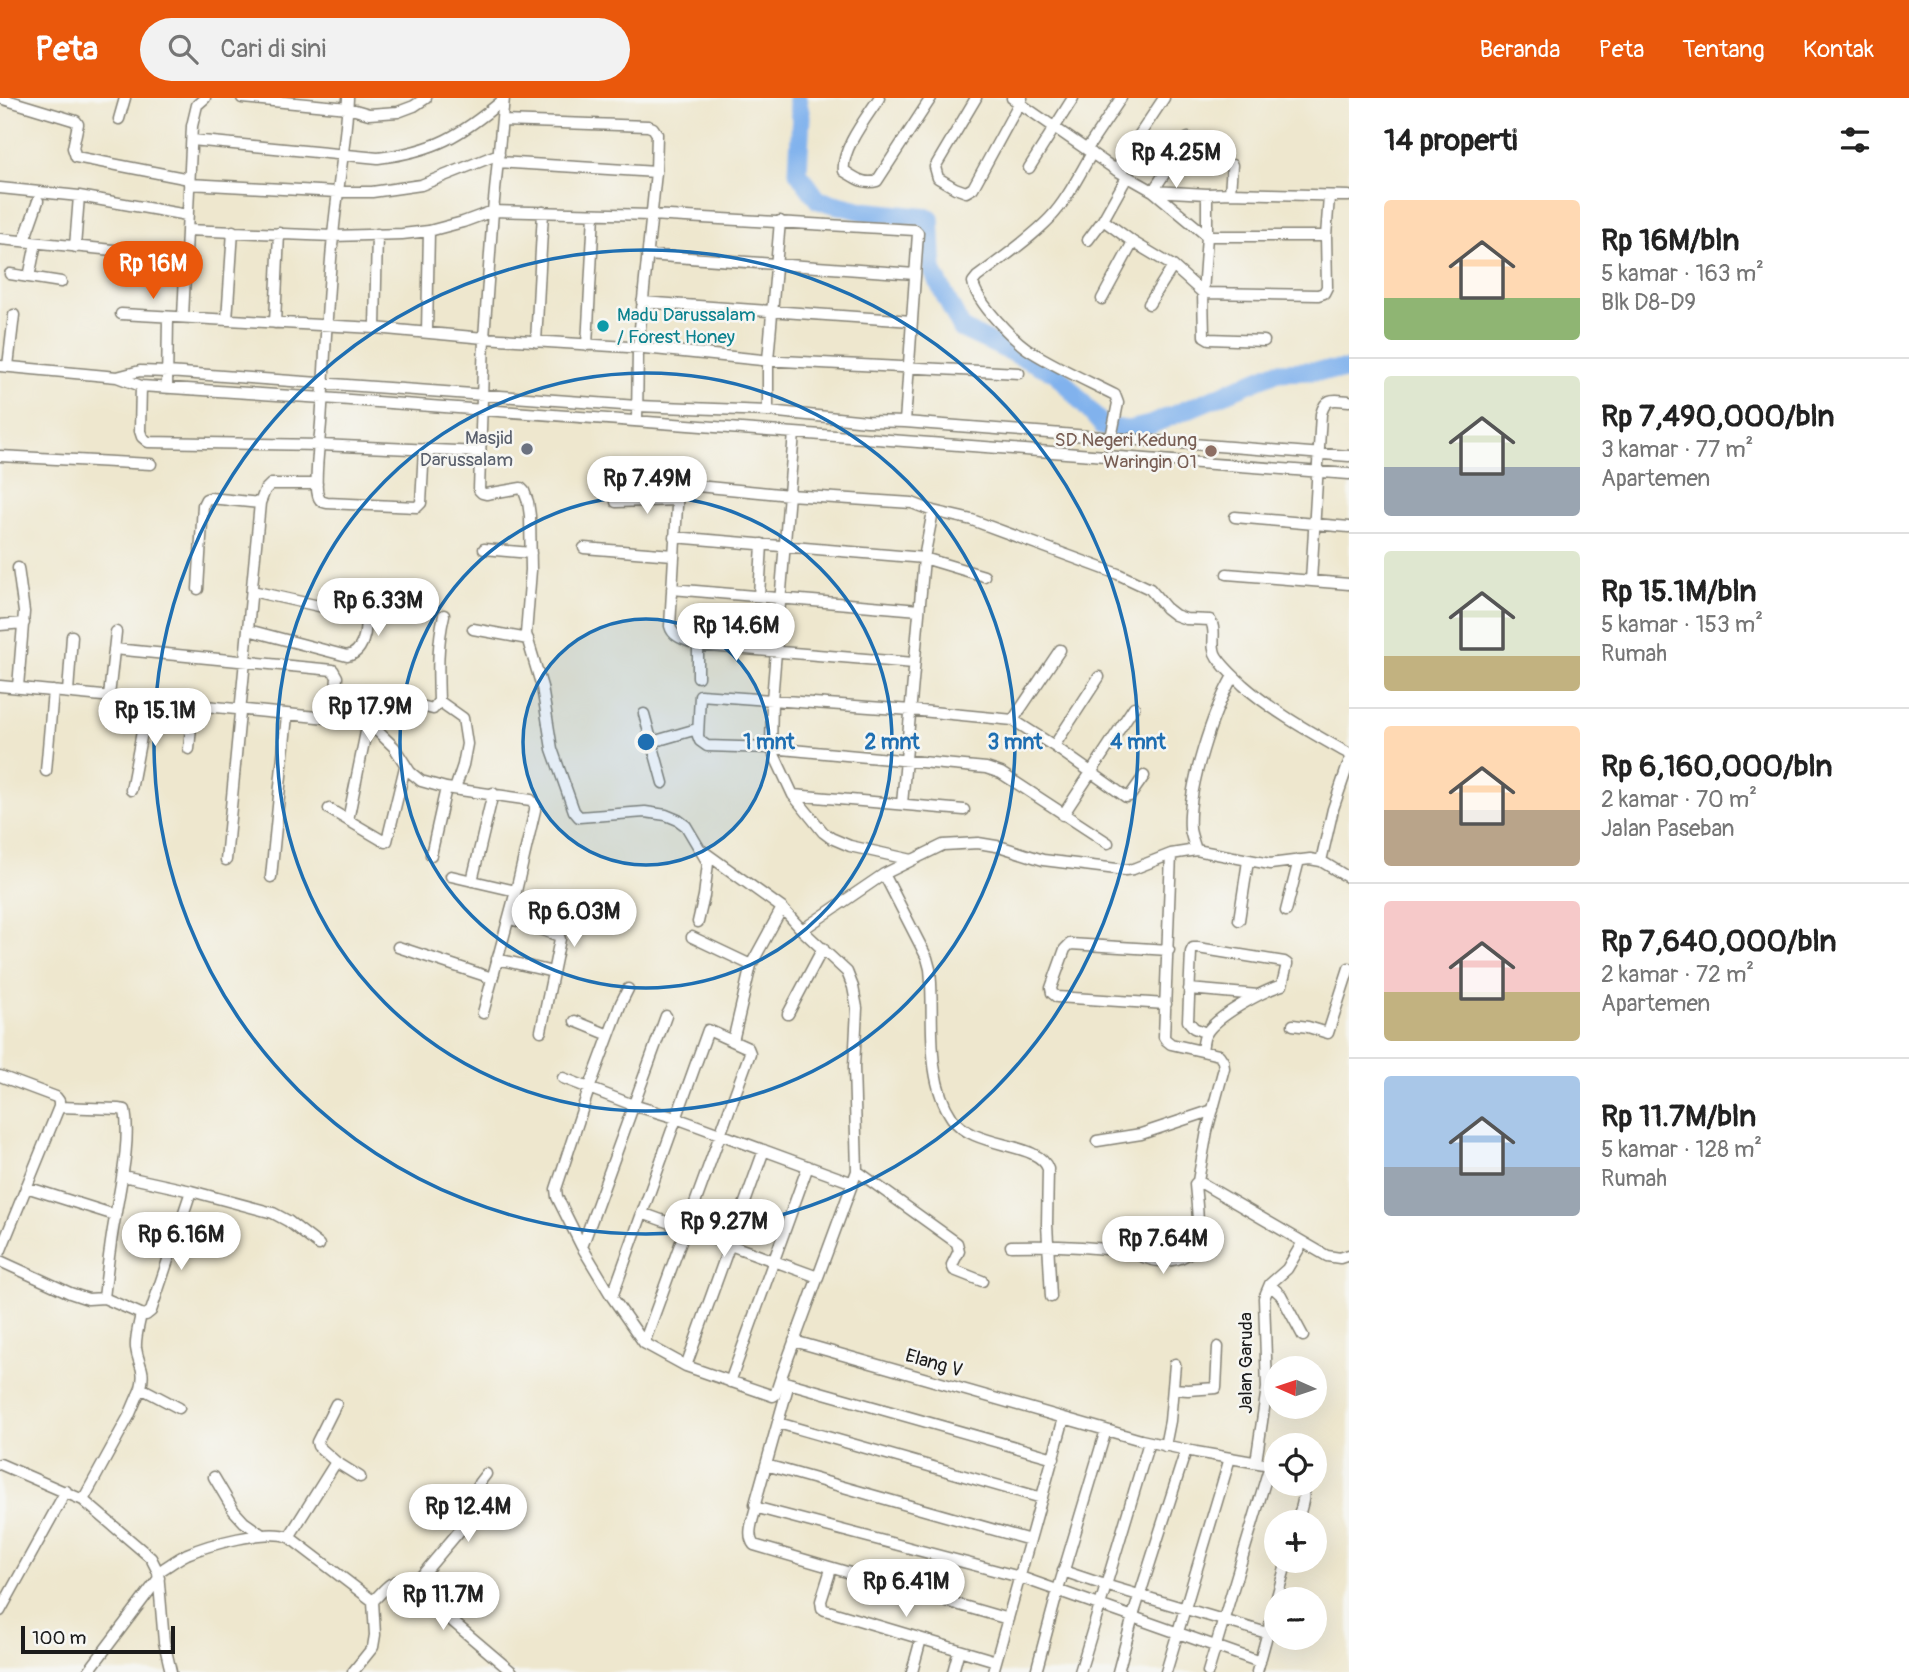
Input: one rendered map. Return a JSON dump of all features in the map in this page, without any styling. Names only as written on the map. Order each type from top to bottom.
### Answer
[{"type":"street","points":[[0,98],[76,121],[78,124],[73,148],[76,157],[189,182],[372,192],[421,185],[498,158],[656,172]]},
{"type":"street","points":[[119,119],[125,98]]},
{"type":"street","points":[[183,317],[192,126],[197,105],[205,98]]},
{"type":"street","points":[[242,98],[348,103],[369,114],[398,112],[426,98]]},
{"type":"street","points":[[879,98],[851,142],[843,162],[844,170],[863,182],[877,181],[932,98]]},
{"type":"street","points":[[976,98],[936,167],[938,178],[954,188],[966,192],[973,188],[1018,99],[1116,170],[1153,191],[1207,236],[1326,236]]},
{"type":"street","points":[[1029,168],[1073,98]]},
{"type":"street","points":[[1099,455],[1118,403],[1115,395],[1029,351],[990,313],[973,282],[1051,217],[1121,98]]},
{"type":"street","points":[[1116,170],[1164,98]]},
{"type":"street","points":[[192,140],[378,158],[426,149],[466,130],[504,99]]},
{"type":"street","points":[[504,99],[484,338],[479,490],[486,494],[519,488],[524,491],[528,502],[531,553],[525,629],[542,687],[552,749],[574,811],[579,817],[645,812],[666,815],[686,826],[708,863],[698,922]]},
{"type":"street","points":[[348,103],[344,153],[337,192],[326,326],[317,484],[319,498],[324,502],[417,507],[421,503],[424,449]]},
{"type":"street","points":[[503,121],[648,126],[657,134],[656,172],[638,348],[636,421]]},
{"type":"street","points":[[1153,191],[1188,138]]},
{"type":"street","points":[[1230,193],[1232,165]]},
{"type":"street","points":[[1087,240],[1103,220],[1128,177]]},
{"type":"street","points":[[0,188],[79,196],[187,215]]},
{"type":"street","points":[[1153,191],[1349,196]]},
{"type":"street","points":[[1207,194],[1203,293],[1205,338],[1265,341]]},
{"type":"street","points":[[75,247],[79,196]]},
{"type":"street","points":[[1103,220],[1173,266],[1203,293],[1318,295],[1324,293],[1327,287],[1326,236],[1329,197]]},
{"type":"street","points":[[24,241],[38,201]]},
{"type":"street","points":[[187,230],[333,236],[402,234],[463,222],[493,211],[652,215],[915,230],[918,233],[905,422]]},
{"type":"street","points":[[536,342],[542,212]]},
{"type":"street","points":[[587,345],[594,214]]},
{"type":"street","points":[[768,411],[768,360],[779,221]]},
{"type":"street","points":[[427,332],[429,230]]},
{"type":"street","points":[[227,320],[233,232]]},
{"type":"street","points":[[275,323],[279,233]]},
{"type":"street","points":[[375,328],[377,234]]},
{"type":"street","points":[[0,239],[185,257]]},
{"type":"street","points":[[1102,299],[1133,242]]},
{"type":"street","points":[[29,277],[36,243]]},
{"type":"street","points":[[647,255],[915,274]]},
{"type":"street","points":[[1149,304],[1173,266]]},
{"type":"street","points":[[10,274],[61,282]]},
{"type":"street","points":[[642,302],[912,321]]},
{"type":"street","points":[[14,314],[4,366],[117,377],[141,386],[1349,474]]},
{"type":"street","points":[[121,314],[375,328],[768,360],[1019,373]]},
{"type":"street","points":[[167,388],[168,317]]},
{"type":"street","points":[[117,377],[140,371],[168,372],[637,406],[768,411],[867,421],[1109,433],[1349,456]]},
{"type":"street","points":[[141,386],[140,431],[148,442],[320,444],[480,452]]},
{"type":"street","points":[[1311,581],[1321,414],[1329,400],[1349,401]]},
{"type":"street","points":[[867,421],[867,439]]},
{"type":"street","points":[[971,446],[972,427]]},
{"type":"street","points":[[794,433],[772,701],[771,748],[793,795],[823,832],[839,843],[912,860]]},
{"type":"street","points":[[0,456],[150,464]]},
{"type":"street","points":[[226,860],[260,503],[265,490],[271,484],[317,484]]},
{"type":"street","points":[[914,663],[698,645],[675,635],[671,630],[678,489],[687,485],[789,495],[912,502],[933,511],[972,520],[1118,574],[1150,589],[1175,615],[1186,619],[1210,620],[1213,624],[1214,654],[1233,676],[1282,715],[1349,754]]},
{"type":"street","points":[[198,589],[204,501],[210,498],[260,503]]},
{"type":"street","points":[[616,502],[676,500]]},
{"type":"street","points":[[902,804],[923,558],[933,511]]},
{"type":"street","points":[[1235,517],[1349,527]]},
{"type":"street","points":[[674,537],[923,558],[984,576]]},
{"type":"street","points":[[758,596],[762,544]]},
{"type":"street","points":[[584,548],[674,555]]},
{"type":"street","points":[[484,549],[531,553]]},
{"type":"street","points":[[18,568],[24,612],[18,687]]},
{"type":"street","points":[[1227,574],[1349,584]]},
{"type":"street","points":[[672,589],[919,610]]},
{"type":"street","points":[[248,630],[348,656],[359,650],[366,625],[365,618],[359,615],[251,591]]},
{"type":"street","points":[[401,702],[433,709],[439,701],[437,670],[444,615]]},
{"type":"street","points":[[0,625],[24,623]]},
{"type":"street","points":[[473,629],[528,639]]},
{"type":"street","points":[[108,696],[116,632]]},
{"type":"street","points":[[68,692],[72,636]]},
{"type":"street","points":[[698,645],[698,677]]},
{"type":"street","points":[[114,649],[333,670],[337,677],[334,719]]},
{"type":"street","points":[[1013,720],[1060,650]]},
{"type":"street","points":[[1196,850],[1190,827],[1196,780],[1217,708],[1233,676]]},
{"type":"street","points":[[1054,746],[1099,677]]},
{"type":"street","points":[[0,685],[368,722],[394,747],[405,767],[415,777],[451,788],[531,800],[535,810],[483,1013]]},
{"type":"street","points":[[46,771],[53,691]]},
{"type":"street","points":[[1108,844],[994,770],[771,748],[707,746],[700,741],[697,729],[700,695],[1013,720],[1126,797],[1130,796],[1144,776]]},
{"type":"street","points":[[131,790],[148,700]]},
{"type":"street","points":[[431,855],[451,788],[463,765],[467,744],[463,718],[439,701]]},
{"type":"street","points":[[189,749],[193,704]]},
{"type":"street","points":[[1063,814],[1134,707]]},
{"type":"street","points":[[644,714],[663,783]]},
{"type":"street","points":[[271,877],[287,715]]},
{"type":"street","points":[[348,820],[368,722]]},
{"type":"street","points":[[652,742],[697,729]]},
{"type":"street","points":[[1321,861],[1333,809],[1349,762]]},
{"type":"street","points":[[329,809],[387,841],[405,767]]},
{"type":"street","points":[[472,881],[493,793]]},
{"type":"street","points":[[793,795],[964,810]]},
{"type":"street","points":[[802,930],[884,874],[943,845],[957,843],[978,843],[1002,847],[1043,860],[1125,870],[1171,854],[1196,850],[1270,864],[1310,859],[1321,861],[1349,878]]},
{"type":"street","points":[[700,849],[782,908],[847,972],[853,987],[856,1008],[854,1067],[857,1171],[794,1341],[778,1423],[755,1504],[751,1543],[831,1569],[1008,1619]]},
{"type":"street","points":[[1011,1246],[1048,1245],[1127,1251],[1154,1261],[1182,1257],[1193,1249],[1197,1236],[1195,1184],[1198,1181],[1224,1065],[1219,1055],[1171,1044],[1166,1040],[1171,854]]},
{"type":"street","points":[[1286,911],[1299,860]]},
{"type":"street","points":[[1239,920],[1248,861]]},
{"type":"street","points":[[884,874],[930,969],[934,1059],[943,1102],[957,1125],[965,1132],[1037,1155],[1043,1158],[1048,1169],[1051,1297]]},
{"type":"street","points":[[451,876],[516,891]]},
{"type":"street","points":[[733,1041],[751,965],[782,908]]},
{"type":"street","points":[[509,918],[559,936],[541,1031]]},
{"type":"street","points":[[692,937],[751,965]]},
{"type":"street","points":[[1166,1004],[1057,997],[1051,988],[1065,949],[1070,944],[1169,950]]},
{"type":"street","points":[[398,947],[492,978]]},
{"type":"street","points":[[788,1014],[823,948]]},
{"type":"street","points":[[1202,1051],[1206,1033],[1237,1007],[1282,985],[1287,964],[1284,961],[1193,948],[1188,1021],[1194,1028],[1206,1033]]},
{"type":"street","points":[[498,959],[553,972]]},
{"type":"street","points":[[1293,1026],[1328,1033],[1349,968]]},
{"type":"street","points":[[628,989],[589,1089],[556,1189],[557,1197],[582,1247],[644,1343],[686,1366],[773,1396],[785,1382]]},
{"type":"street","points":[[1189,989],[1258,995]]},
{"type":"street","points":[[582,1247],[666,1016]]},
{"type":"street","points":[[575,1021],[610,1035]]},
{"type":"street","points":[[612,1297],[708,1030],[748,1048],[750,1053],[644,1343]]},
{"type":"street","points":[[0,1076],[56,1097],[59,1101],[59,1107],[0,1252]]},
{"type":"street","points":[[563,1078],[853,1183]]},
{"type":"street","points":[[59,1107],[125,1110],[123,1176],[104,1298]]},
{"type":"street","points":[[1097,1141],[1142,1134],[1213,1110]]},
{"type":"street","points":[[686,1366],[764,1150]]},
{"type":"street","points":[[730,1382],[808,1166]]},
{"type":"street","points":[[857,1171],[957,1242],[959,1251],[952,1265],[954,1270],[982,1281]]},
{"type":"street","points":[[123,1176],[273,1213],[319,1245]]},
{"type":"street","points":[[1198,1181],[1327,1256],[1340,1258],[1349,1255]]},
{"type":"street","points":[[26,1187],[115,1215]]},
{"type":"street","points":[[0,1261],[70,1293],[88,1299],[104,1298],[146,1315],[151,1311],[191,1191]]},
{"type":"street","points":[[642,1213],[818,1277]]},
{"type":"street","points":[[1270,1285],[1287,1269],[1303,1242]]},
{"type":"street","name":"Jalan Garuda","points":[[1256,1462],[1267,1388],[1264,1298],[1270,1285],[1281,1295],[1303,1336]]},
{"type":"street","points":[[83,1500],[130,1416],[141,1388],[143,1367],[137,1355],[136,1344],[141,1314]]},
{"type":"street","name":"Elang V","points":[[794,1341],[1149,1442],[1264,1464]]},
{"type":"street","points":[[1173,1389],[1216,1388],[1217,1347]]},
{"type":"street","points":[[1165,1446],[1175,1364]]},
{"type":"street","points":[[785,1382],[1054,1458]]},
{"type":"street","points":[[141,1388],[179,1408]]},
{"type":"street","points":[[336,1404],[317,1442],[318,1446],[335,1462],[360,1477]]},
{"type":"street","points":[[993,1672],[1064,1418]]},
{"type":"street","points":[[778,1423],[1042,1498]]},
{"type":"street","points":[[1036,1672],[1063,1571],[1106,1430]]},
{"type":"street","points":[[1080,1672],[1149,1442]]},
{"type":"street","points":[[1118,1672],[1186,1450]]},
{"type":"street","points":[[1166,1672],[1230,1458]]},
{"type":"street","points":[[289,1537],[335,1462]]},
{"type":"street","points":[[0,1464],[83,1500],[156,1564],[164,1642],[171,1672]]},
{"type":"street","points":[[766,1465],[1030,1540]]},
{"type":"street","points":[[413,1586],[471,1516],[479,1483],[486,1474]]},
{"type":"street","points":[[214,1477],[234,1511],[261,1534]]},
{"type":"street","points":[[0,1611],[66,1491]]},
{"type":"street","points":[[1208,1672],[1264,1494]]},
{"type":"street","points":[[756,1507],[1020,1577],[1215,1645],[1258,1667],[1264,1644]]},
{"type":"street","points":[[88,1672],[159,1575],[188,1554],[261,1534],[281,1534],[289,1537],[373,1601]]},
{"type":"street","points":[[831,1569],[821,1601],[822,1608],[996,1661]]},
{"type":"street","points":[[1063,1571],[1264,1632]]},
{"type":"street","points":[[353,1672],[373,1647],[373,1601],[395,1580],[403,1580],[513,1672]]},
{"type":"street","points":[[912,1672],[921,1639]]},
{"type":"street","points":[[953,1672],[959,1650]]},
{"type":"waterway","points":[[797,98],[801,117],[798,172],[818,200],[863,211],[930,218],[933,272],[962,329],[1056,373],[1104,427],[1128,430],[1150,425],[1276,372],[1349,371]]},
{"type":"place","name":"Madu Darussalam / Forest Honey","points":[[603,326]]},
{"type":"place","name":"Masjid Darussalam","points":[[527,449]]},
{"type":"place","name":"SD Negeri Kedung Waringin 01","points":[[1211,451]]}]
